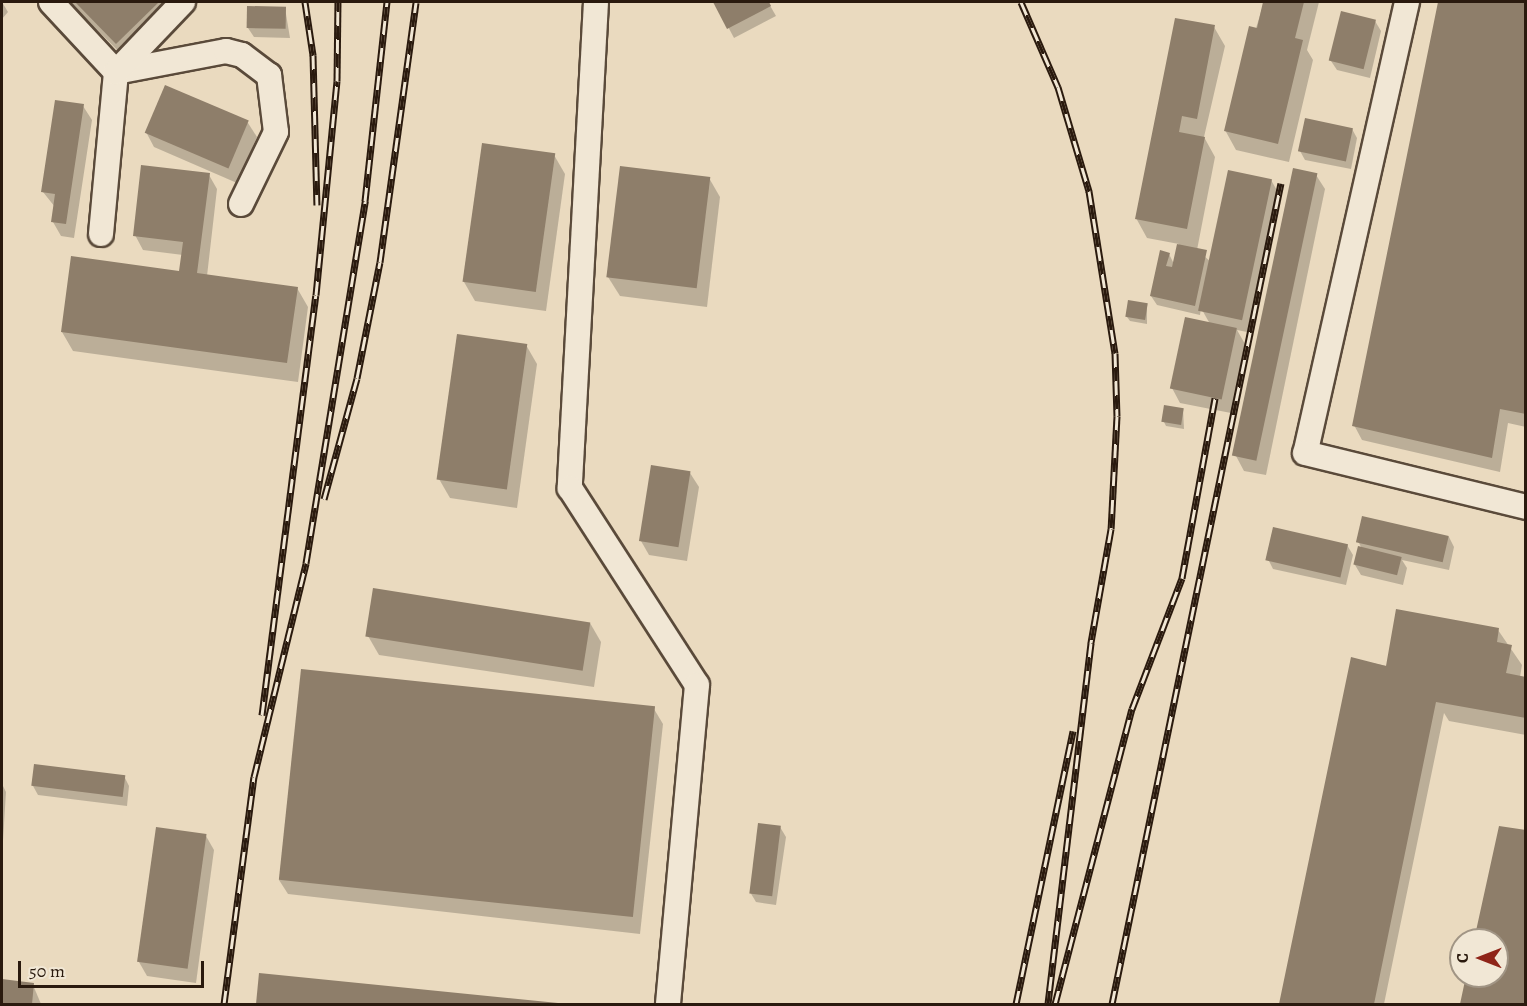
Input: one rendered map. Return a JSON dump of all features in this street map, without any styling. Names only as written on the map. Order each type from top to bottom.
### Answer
[{"type":"lane","points":[[51,2],[116,72]]},
{"type":"lane","points":[[101,234],[116,72],[183,2]]},
{"type":"lane","points":[[596,2],[570,488],[698,686],[668,1005]]},
{"type":"lane","points":[[1407,2],[1305,453],[1526,507]]},
{"type":"lane","points":[[116,72],[226,51],[242,55],[269,75],[276,132],[241,204]]},
{"type":"building","points":[[75,2],[159,2],[116,44]]},
{"type":"building","points":[[713,2],[769,2],[771,6],[727,29]]},
{"type":"building","points":[[1263,2],[1304,2],[1295,38],[1303,40],[1278,144],[1224,131],[1249,26],[1257,28]]},
{"type":"building","points":[[1438,2],[1526,2],[1526,414],[1500,409],[1492,458],[1352,426]]},
{"type":"building","points":[[247,6],[286,7],[286,29],[247,28]]},
{"type":"building","points":[[1341,11],[1376,20],[1364,69],[1329,60]]},
{"type":"building","points":[[1175,18],[1215,25],[1197,119],[1182,116],[1179,132],[1205,137],[1187,229],[1135,219]]},
{"type":"building","points":[[165,85],[249,121],[228,168],[145,133]]},
{"type":"building","points":[[55,100],[84,104],[66,224],[51,222],[55,194],[41,192]]},
{"type":"building","points":[[1305,118],[1353,128],[1346,161],[1298,151]]},
{"type":"building","points":[[482,143],[555,153],[536,292],[463,282]]},
{"type":"building","points":[[141,165],[210,173],[197,273],[298,287],[287,363],[61,332],[71,256],[179,271],[183,242],[133,236]]},
{"type":"building","points":[[620,166],[710,177],[697,288],[606,277]]},
{"type":"building","points":[[1293,168],[1317,173],[1256,461],[1232,456]]},
{"type":"building","points":[[1228,170],[1272,179],[1242,320],[1198,311]]},
{"type":"building","points":[[1177,244],[1207,250],[1195,306],[1150,296],[1160,250],[1170,253],[1166,266],[1172,267]]},
{"type":"building","points":[[1128,300],[1148,303],[1145,320],[1125,317]]},
{"type":"building","points":[[1185,317],[1237,328],[1222,399],[1170,388]]},
{"type":"building","points":[[457,334],[527,344],[507,489],[437,480]]},
{"type":"building","points":[[1164,405],[1184,408],[1181,425],[1161,422]]},
{"type":"building","points":[[651,465],[691,471],[678,547],[639,541]]},
{"type":"building","points":[[1362,516],[1449,536],[1443,562],[1356,542]]},
{"type":"building","points":[[1273,527],[1348,544],[1340,577],[1265,560]]},
{"type":"building","points":[[1358,546],[1402,557],[1397,575],[1353,564]]},
{"type":"building","points":[[373,588],[590,622],[583,671],[365,636]]},
{"type":"building","points":[[1396,609],[1499,628],[1497,642],[1512,645],[1506,673],[1526,677],[1526,718],[1436,702],[1374,1004],[1279,1004],[1351,657],[1386,666]]},
{"type":"building","points":[[301,669],[655,706],[633,917],[279,880]]},
{"type":"building","points":[[34,764],[125,775],[123,797],[31,786]]},
{"type":"building","points":[[758,823],[781,826],[772,896],[749,893]]},
{"type":"building","points":[[1499,826],[1526,830],[1526,1004],[1460,1004],[1463,988],[1509,988],[1509,928],[1477,928]]},
{"type":"building","points":[[156,827],[207,834],[188,969],[137,962]]},
{"type":"building","points":[[259,973],[558,1003],[558,1004],[256,1004]]},
{"type":"building","points":[[2,979],[34,983],[32,1004],[2,1004]]},
{"type":"railway","points":[[305,2],[313,55],[317,205]]},
{"type":"railway","points":[[262,715],[316,295],[337,81],[338,2]]},
{"type":"railway","points":[[224,1004],[254,777],[306,563],[365,201],[387,2]]},
{"type":"railway","points":[[324,499],[357,378],[380,262],[416,2]]},
{"type":"railway","points":[[1021,2],[1058,87],[1089,191],[1115,353],[1117,416],[1111,529],[1091,643],[1048,1004]]},
{"type":"railway","points":[[1112,1004],[1281,183]]},
{"type":"railway","points":[[1055,1004],[1132,709],[1182,578],[1215,398]]},
{"type":"railway","points":[[1016,1004],[1073,731]]}]
